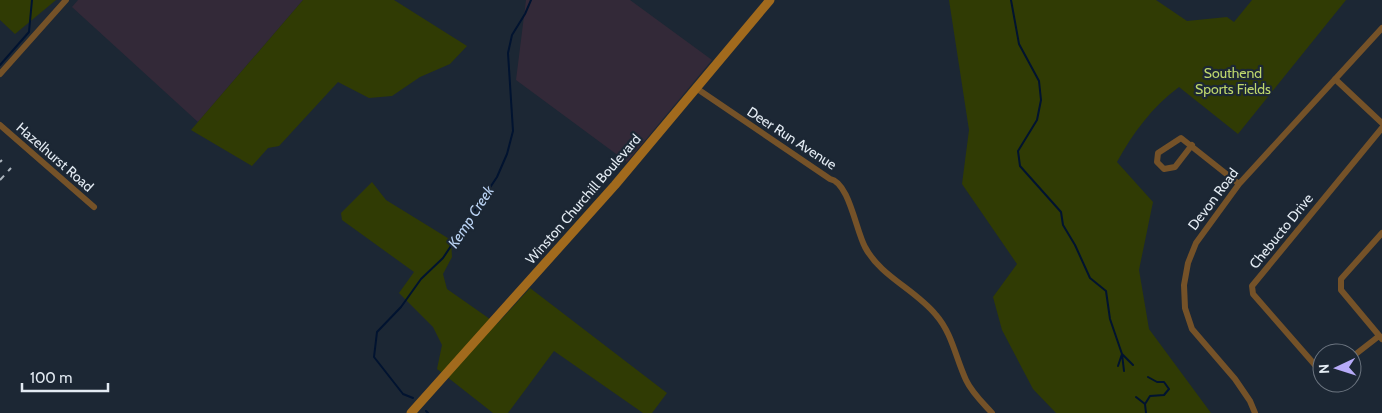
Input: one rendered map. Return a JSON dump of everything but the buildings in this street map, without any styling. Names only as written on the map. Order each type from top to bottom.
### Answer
[{"type":"main road","name":"Winston Churchill Boulevard","points":[[411,413],[615,185],[770,0]]},
{"type":"street","points":[[0,74],[66,0]]},
{"type":"street","name":"Devon Road","points":[[1255,413],[1250,401],[1235,379],[1192,329],[1186,308],[1184,285],[1188,263],[1196,243],[1238,184],[1382,29]]},
{"type":"street","points":[[1335,79],[1382,123]]},
{"type":"street","name":"Deer Run Avenue","points":[[696,88],[822,174],[837,180],[844,187],[862,241],[869,254],[936,314],[945,328],[966,382],[992,413]]},
{"type":"street","name":"Hazelhurst Road","points":[[0,125],[94,207]]},
{"type":"street","name":"Chebucto Drive","points":[[1312,361],[1254,294],[1252,286],[1382,128]]},
{"type":"street","points":[[1192,145],[1175,167],[1164,169],[1157,162],[1158,153],[1173,141],[1181,138],[1192,145],[1238,184]]},
{"type":"street","points":[[1362,350],[1380,337],[1341,290],[1341,279],[1382,233]]},
{"type":"shaded area","points":[[78,0],[303,0],[198,122],[72,7]]},
{"type":"shaded area","points":[[526,0],[630,0],[712,60],[627,162],[516,80]]},
{"type":"green space","points":[[0,0],[56,0],[15,34],[0,20]]},
{"type":"green space","points":[[303,0],[394,0],[467,46],[450,64],[420,77],[392,96],[369,98],[338,82],[279,146],[268,148],[252,166],[191,130]]},
{"type":"green space","name":"Southend Sports Fields","points":[[949,0],[1156,0],[1187,21],[1227,17],[1234,22],[1252,0],[1346,0],[1238,134],[1179,87],[1160,103],[1144,121],[1117,162],[1153,202],[1139,270],[1149,329],[1211,413],[1056,413],[1033,389],[1002,330],[993,297],[1017,264],[962,184],[969,130]]},
{"type":"green space","points":[[372,182],[386,200],[451,240],[452,257],[443,274],[447,289],[497,324],[530,288],[667,393],[652,413],[643,413],[554,351],[508,413],[493,413],[437,369],[442,345],[433,327],[399,293],[414,272],[342,220],[341,213]]},
{"type":"waterway","points":[[0,65],[29,32],[32,0]]},
{"type":"waterway","name":"Kemp Creek","points":[[413,398],[403,394],[374,357],[377,332],[401,307],[421,279],[443,258],[497,177],[507,154],[513,131],[508,53],[512,35],[531,0]]},
{"type":"waterway","points":[[1011,0],[1019,44],[1039,81],[1041,100],[1037,120],[1018,151],[1020,166],[1061,212],[1063,225],[1075,245],[1090,278],[1106,291],[1110,319],[1122,354],[1133,365]]},
{"type":"waterway","points":[[1122,354],[1124,371]]},
{"type":"waterway","points":[[1118,366],[1122,354]]},
{"type":"waterway","points":[[1146,413],[1145,404],[1150,396],[1164,395],[1169,389],[1164,382],[1157,382],[1148,377]]},
{"type":"waterway","points":[[1136,397],[1145,404]]},
{"type":"railway","points":[[0,180],[11,168]]}]
